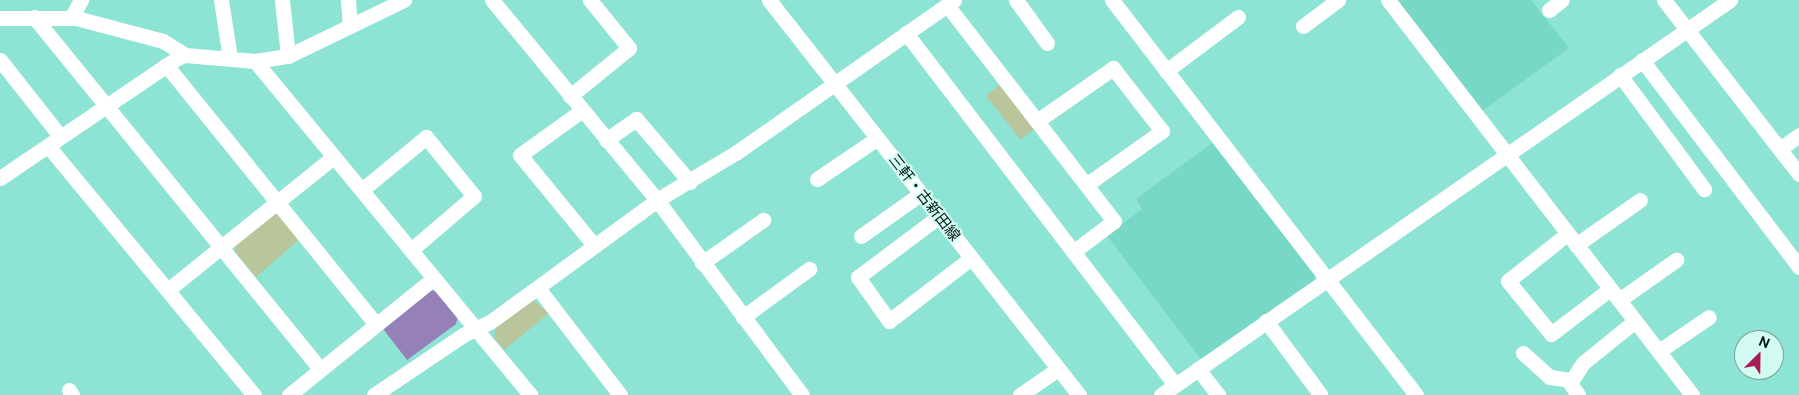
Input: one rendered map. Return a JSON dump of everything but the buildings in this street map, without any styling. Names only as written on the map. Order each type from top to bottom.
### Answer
[{"type":"street","points":[[71,18],[81,0]]},
{"type":"street","points":[[221,0],[230,58]]},
{"type":"street","points":[[282,0],[288,56]]},
{"type":"street","points":[[348,0],[350,26]]},
{"type":"street","points":[[0,18],[71,18],[163,41],[185,55],[255,61],[288,56],[402,0]]},
{"type":"street","points":[[492,0],[581,110],[658,200],[797,393]]},
{"type":"street","points":[[570,96],[629,48],[590,0]]},
{"type":"street","name":"三軒・古新田線","points":[[769,0],[832,83],[1079,395]]},
{"type":"street","points":[[1016,0],[1047,43]]},
{"type":"street","points":[[1112,0],[1416,395]]},
{"type":"street","points":[[1303,26],[1338,0]]},
{"type":"street","points":[[1388,0],[1692,395]]},
{"type":"street","points":[[1549,10],[1562,0]]},
{"type":"street","points":[[1664,0],[1799,174]]},
{"type":"street","points":[[1161,395],[1730,0]]},
{"type":"street","points":[[374,395],[538,288],[658,200],[690,182],[950,3],[1114,221],[1073,252]]},
{"type":"street","points":[[1166,71],[1238,17]]},
{"type":"street","points":[[34,18],[222,246],[320,369]]},
{"type":"street","points":[[906,33],[1175,385]]},
{"type":"street","points":[[0,178],[166,65],[185,55]]},
{"type":"street","points":[[0,60],[60,136]]},
{"type":"street","points":[[1642,60],[1799,267]]},
{"type":"street","points":[[255,61],[333,157],[363,189],[433,279],[476,328],[530,395]]},
{"type":"street","points":[[166,65],[375,323]]},
{"type":"street","points":[[1037,121],[1113,68],[1162,131],[1086,185]]},
{"type":"street","points":[[1620,75],[1704,189]]},
{"type":"street","points":[[581,110],[520,155],[594,246]]},
{"type":"street","points":[[606,140],[636,119],[690,182]]},
{"type":"street","points":[[1780,149],[1799,135]]},
{"type":"street","points":[[363,189],[426,137],[474,196],[411,250]]},
{"type":"street","points":[[817,179],[876,139]]},
{"type":"street","points":[[48,146],[168,289],[251,394]]},
{"type":"street","points":[[168,289],[333,157]]},
{"type":"street","points":[[861,236],[920,194]]},
{"type":"street","points":[[1640,200],[1572,239],[1508,281],[1552,334],[1614,294],[1676,260]]},
{"type":"street","points":[[938,216],[858,277],[889,321],[971,258]]},
{"type":"street","points":[[702,262],[762,220]]},
{"type":"street","points":[[743,316],[809,269]]},
{"type":"street","points":[[289,395],[375,323],[433,279]]},
{"type":"street","points":[[538,288],[620,395]]},
{"type":"street","points":[[1659,352],[1709,317]]},
{"type":"street","points":[[1266,321],[1320,394]]},
{"type":"street","points":[[1572,380],[1584,364],[1635,321]]},
{"type":"street","points":[[1523,353],[1550,377],[1572,380]]},
{"type":"street","points":[[1020,395],[1058,369]]},
{"type":"street","points":[[1198,369],[1218,395]]},
{"type":"street","points":[[1572,380],[1578,395]]},
{"type":"shaded area","points":[[1396,0],[1531,0],[1569,48],[1482,111]]},
{"type":"shaded area","points":[[1001,84],[1035,128],[1021,140],[986,96]]},
{"type":"shaded area","points":[[1215,141],[1316,270],[1314,281],[1201,359],[1107,236],[1142,209],[1136,199]]},
{"type":"shaded area","points":[[275,214],[283,215],[301,238],[256,277],[235,252],[236,244]]},
{"type":"shaded area","points":[[428,290],[436,291],[458,316],[456,324],[407,360],[381,326]]},
{"type":"shaded area","points":[[533,300],[549,313],[504,350],[494,338],[496,327]]}]
